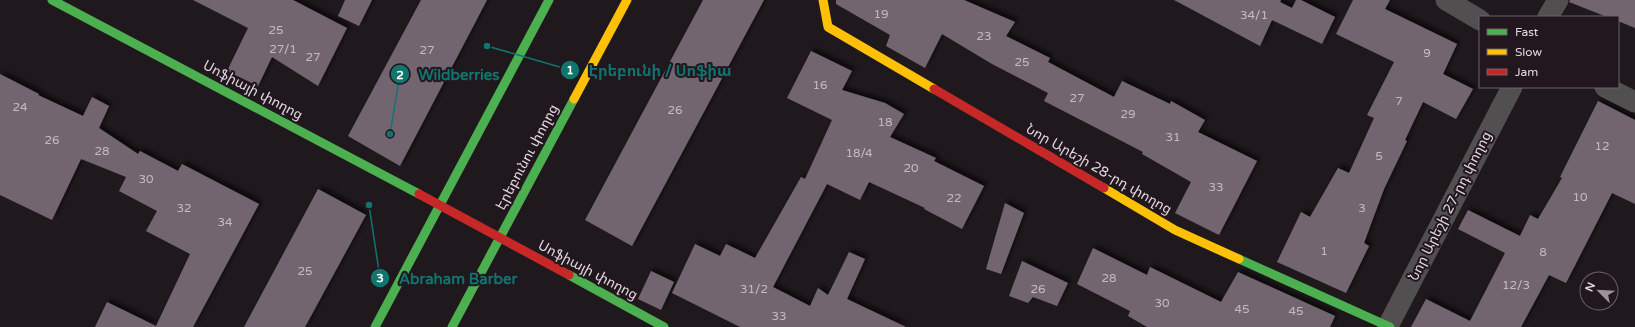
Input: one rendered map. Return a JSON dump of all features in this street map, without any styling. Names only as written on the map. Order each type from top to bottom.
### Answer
[{"type":"street","name":"Սոֆիայի փողոց","points":[[52,0],[440,205],[664,327]]},
{"type":"street","points":[[376,327],[549,0]]},
{"type":"street","name":"Էրեբունու փողոց","points":[[452,327],[627,0]]},
{"type":"street","name":"Նոր Արեշի 28-րդ փողոց","points":[[823,0],[828,27],[1168,226],[1389,326]]},
{"type":"street","points":[[1446,0],[1479,19]]},
{"type":"street","points":[[1549,16],[1558,0]]},
{"type":"street","name":"Նոր Արեշի 27-րդ փողոց","points":[[1389,326],[1511,88]]},
{"type":"street","points":[[1607,88],[1635,102]]},
{"type":"building","points":[[193,0],[293,0],[347,28],[318,86],[272,57],[258,86],[227,71],[248,28]]},
{"type":"building","points":[[345,0],[372,0],[359,26],[338,16]]},
{"type":"building","points":[[421,0],[487,0],[400,166],[348,136]]},
{"type":"building","points":[[703,0],[764,0],[632,246],[585,220]]},
{"type":"building","points":[[836,0],[964,0],[1015,22],[1006,36],[1050,58],[1048,62],[1114,97],[1122,81],[1170,104],[1171,101],[1205,120],[1198,132],[1257,161],[1219,235],[1175,213],[1191,182],[1142,154],[1143,152],[1044,101],[1048,93],[992,64],[942,34],[925,68],[886,46],[890,35],[836,4]]},
{"type":"building","points":[[1174,0],[1281,0],[1280,2],[1292,8],[1296,0],[1301,0],[1335,17],[1322,44],[1272,20],[1260,46]]},
{"type":"building","points":[[1353,0],[1390,0],[1385,9],[1457,44],[1443,74],[1473,89],[1456,119],[1423,102],[1405,140],[1407,141],[1384,189],[1364,243],[1369,246],[1346,293],[1277,262],[1301,212],[1310,217],[1338,168],[1349,173],[1374,118],[1367,115],[1394,62],[1336,34]]},
{"type":"building","points":[[1570,0],[1635,0],[1635,28],[1619,21],[1619,16],[1604,16],[1569,2]]},
{"type":"building","points":[[811,51],[852,71],[842,90],[885,103],[904,114],[890,137],[936,158],[934,161],[984,186],[962,229],[924,209],[925,208],[869,182],[860,200],[827,184],[773,287],[810,306],[818,288],[828,295],[849,252],[865,259],[847,299],[906,327],[740,327],[672,293],[695,244],[720,256],[726,244],[755,258],[801,177],[805,179],[832,120],[787,98]]},
{"type":"building","points":[[0,74],[39,94],[38,95],[83,116],[92,97],[109,106],[99,128],[138,154],[140,151],[178,171],[182,164],[259,204],[193,327],[95,327],[107,302],[156,326],[190,254],[146,231],[157,211],[119,191],[126,177],[81,159],[52,220],[0,195]]},
{"type":"building","points":[[1598,101],[1635,120],[1635,204],[1612,193],[1566,283],[1549,275],[1521,327],[1411,327],[1426,299],[1470,321],[1505,253],[1458,229],[1468,210],[1520,236],[1530,215],[1538,219],[1562,178],[1560,177]]},
{"type":"building","points":[[318,189],[366,215],[305,327],[244,327]]},
{"type":"building","points":[[1005,203],[1024,213],[1001,274],[986,269]]},
{"type":"building","points":[[1093,248],[1147,275],[1150,267],[1221,302],[1238,272],[1335,316],[1330,327],[1147,327],[1128,316],[1130,311],[1077,284]]},
{"type":"building","points":[[1022,261],[1068,283],[1057,306],[1033,297],[1028,303],[1009,296]]},
{"type":"building","points":[[651,271],[674,282],[661,310],[638,299]]},
{"type":"traffic: fast","points":[[52,0],[419,194]]},
{"type":"traffic: fast","points":[[375,327],[549,0]]},
{"type":"traffic: fast","points":[[452,327],[574,99]]},
{"type":"traffic: fast","points":[[1239,259],[1390,327]]},
{"type":"traffic: fast","points":[[569,275],[664,327]]},
{"type":"traffic: slow","points":[[574,99],[627,0]]},
{"type":"traffic: slow","points":[[823,0],[828,27],[934,89]]},
{"type":"traffic: slow","points":[[1104,188],[1175,230],[1239,259]]},
{"type":"traffic: jam","points":[[934,89],[1104,188]]},
{"type":"traffic: jam","points":[[419,194],[569,275]]},
{"type":"place","name":"Էրեբունի / Սոֆիա","points":[[487,46]]},
{"type":"place","name":"Wildberries","points":[[390,134]]},
{"type":"place","name":"Abraham Barber","points":[[369,205]]}]
